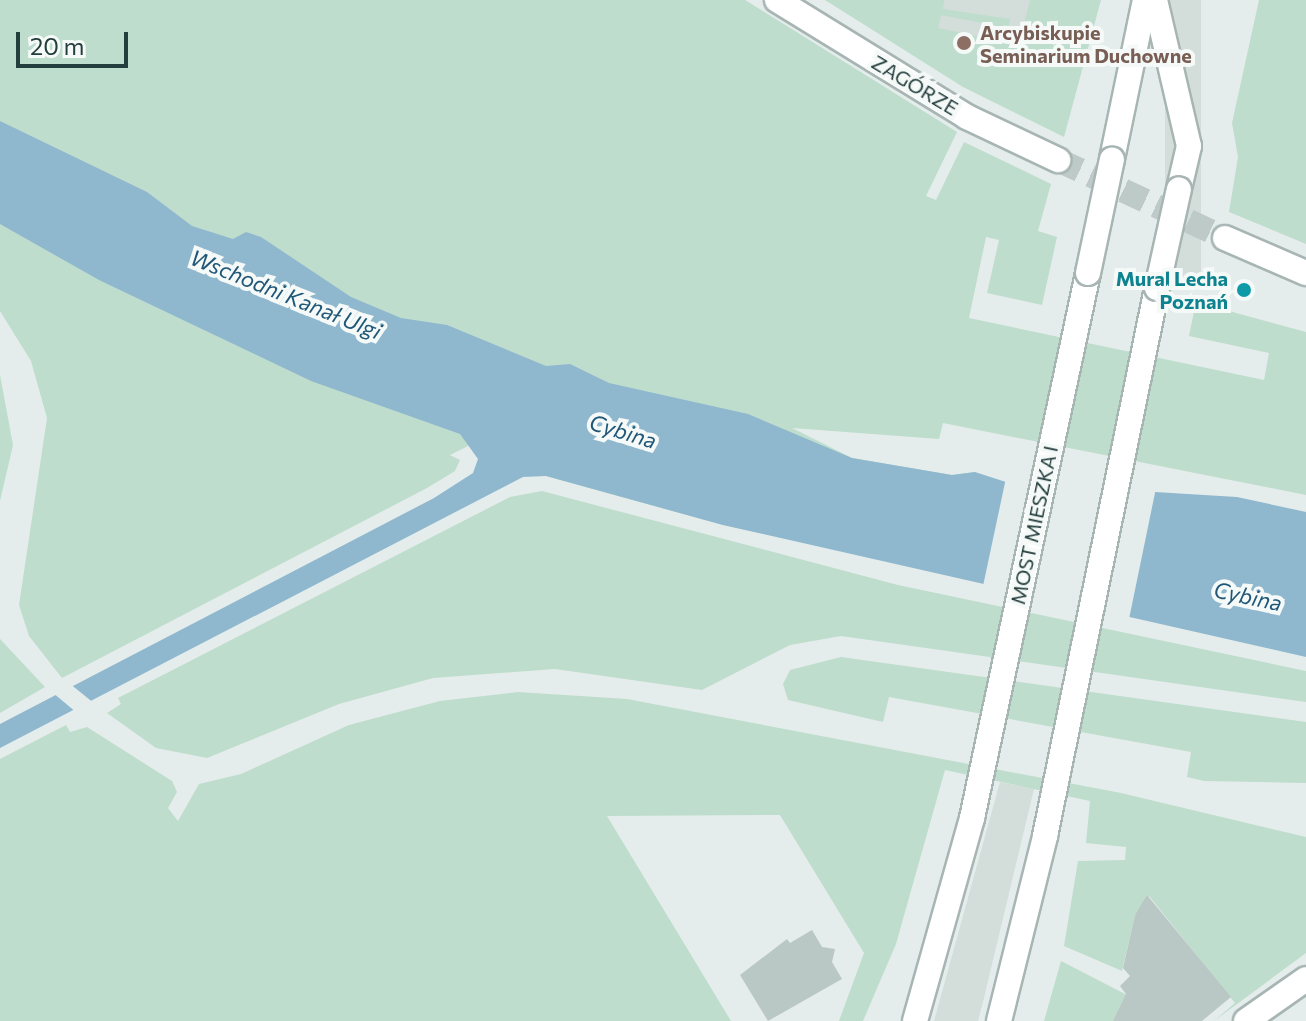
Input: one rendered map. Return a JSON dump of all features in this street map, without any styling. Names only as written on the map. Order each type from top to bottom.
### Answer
[{"type":"street","name":"ZAGÓRZE","points":[[777,0],[967,117],[1058,160]]},
{"type":"street","name":"MOST MIESZKA I","points":[[915,1021],[980,778],[1145,0]]},
{"type":"street","points":[[999,1021],[1053,793],[1189,146],[1155,0]]},
{"type":"street","points":[[1225,238],[1306,273]]},
{"type":"street","points":[[1246,1021],[1306,979]]},
{"type":"shaded area","name":"Arcybiskupie Seminarium Duchowne","points":[[825,0],[1039,0],[1020,89]]},
{"type":"shaded area","points":[[1165,0],[1201,0],[1201,283],[1165,283]]},
{"type":"shaded area","points":[[1000,782],[1034,789],[978,1021],[934,1021]]},
{"type":"green space","points":[[0,0],[745,0],[957,132],[926,196],[936,200],[964,142],[1051,184],[1038,231],[1057,237],[1042,305],[987,293],[999,240],[986,237],[969,318],[1264,380],[1269,353],[1189,336],[1196,302],[1306,332],[1306,495],[943,423],[939,439],[792,428],[852,458],[952,475],[975,472],[974,579],[723,525],[546,476],[475,452],[472,444],[450,455],[460,460],[455,471],[427,488],[62,678],[29,636],[19,605],[47,418],[31,361],[0,311]]},
{"type":"green space","points":[[825,0],[944,0],[943,9],[1010,19],[1008,28],[941,15],[938,28],[1019,45],[1030,0],[1101,0],[1064,137],[963,87]]},
{"type":"green space","points":[[1259,0],[1306,0],[1306,244],[1229,212],[1238,157],[1232,123]]},
{"type":"green space","points":[[0,375],[13,445],[0,501]]},
{"type":"green space","points":[[542,491],[898,585],[1306,671],[1306,702],[841,636],[790,645],[702,690],[555,669],[433,678],[339,704],[207,758],[156,748],[107,713],[121,704],[118,698],[510,497]]},
{"type":"green space","points":[[0,639],[45,687],[0,713]]},
{"type":"green space","points":[[841,657],[1306,722],[1306,783],[1204,781],[1187,777],[1191,752],[889,697],[883,722],[788,700],[783,684],[790,670]]},
{"type":"green space","points":[[518,692],[627,699],[1121,793],[1306,837],[1306,953],[1214,1021],[1235,1003],[1149,896],[1135,915],[1122,971],[1064,946],[1078,861],[1125,860],[1126,847],[1086,843],[1090,801],[945,770],[896,944],[863,1021],[839,1021],[864,953],[780,815],[607,816],[731,1021],[0,1021],[0,759],[66,725],[70,732],[87,727],[172,781],[177,792],[168,808],[178,821],[199,784],[241,774],[349,725],[440,701]]},
{"type":"green space","points":[[1061,961],[1127,995],[1114,1021],[1044,1021]]},
{"type":"water","points":[[0,121],[147,192],[192,226],[233,239],[246,232],[261,237],[351,297],[401,318],[447,325],[546,366],[570,364],[609,383],[748,414],[852,458],[952,475],[975,472],[1009,483],[1237,497],[1306,512],[1306,657],[723,525],[546,476],[523,477],[0,748],[0,724],[434,498],[473,473],[478,459],[460,434],[311,381],[99,280],[0,224]]},
{"type":"pier","points":[[1006,478],[1156,488],[1129,619],[983,586]]},
{"type":"pier","points":[[69,683],[95,704],[77,713],[52,692]]},
{"type":"building","points":[[1147,895],[1231,997],[1202,1021],[1113,1021],[1126,994],[1120,986],[1130,976],[1123,968],[1135,915]]},
{"type":"building","points":[[812,930],[822,947],[835,949],[832,962],[842,979],[768,1021],[740,975],[787,939],[790,943]]},
{"type":"tunnel","points":[[1058,160],[1225,238]]},
{"type":"place","name":"Arcybiskupie Seminarium Duchowne","points":[[964,43]]},
{"type":"place","name":"Mural Lecha Poznań","points":[[1244,290]]},
{"type":"water label","name":"Wschodni Kanał Ulgi","points":[[286,294]]},
{"type":"water label","name":"Cybina","points":[[623,431]]},
{"type":"water label","name":"Cybina","points":[[1248,596]]}]
